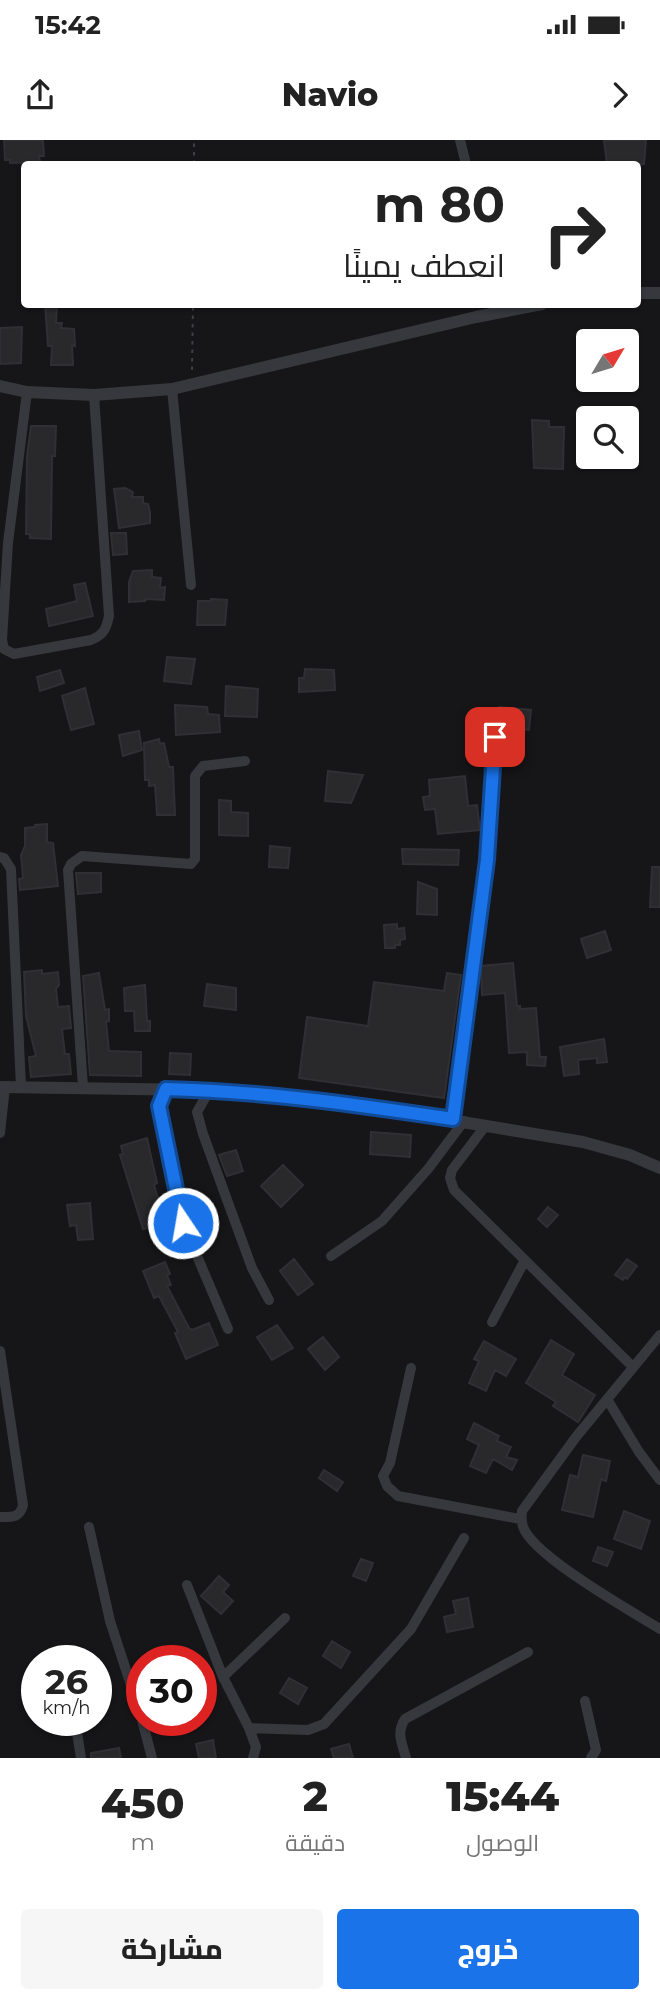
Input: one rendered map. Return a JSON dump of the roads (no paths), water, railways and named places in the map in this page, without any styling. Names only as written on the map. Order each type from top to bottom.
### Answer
[{"type":"street","points":[[460,140],[465,161]]},
{"type":"street","points":[[641,293],[660,293]]},
{"type":"street","points":[[0,386],[27,392],[94,395],[173,389],[476,311],[504,308]]},
{"type":"street","points":[[173,389],[191,585]]},
{"type":"street","points":[[27,392],[8,543],[2,640],[4,649],[14,654],[91,640],[102,635],[107,628],[109,616],[94,395]]},
{"type":"street","points":[[331,1256],[382,1221],[428,1169],[459,1120],[487,860],[495,737]]},
{"type":"street","points":[[83,1087],[68,870],[71,864],[82,856],[191,864],[195,859],[195,776],[203,766],[246,761]]},
{"type":"street","points":[[0,857],[4,858],[11,869],[21,1087]]},
{"type":"street","points":[[0,1133],[2,1087],[209,1091],[365,1106],[459,1120],[583,1142],[630,1155],[660,1168]]},
{"type":"street","points":[[166,1089],[159,1106],[183,1223],[228,1329]]},
{"type":"street","points":[[209,1091],[197,1112],[203,1134],[252,1268],[269,1300]]},
{"type":"street","points":[[486,1125],[453,1170],[450,1178],[454,1190],[633,1367]]},
{"type":"street","points":[[492,1322],[525,1260]]},
{"type":"street","points":[[660,1335],[576,1437],[522,1511],[520,1519],[526,1533],[552,1559],[660,1629]]},
{"type":"street","points":[[0,1350],[23,1505],[21,1512],[15,1517],[0,1517]]},
{"type":"street","points":[[411,1368],[390,1463],[383,1476],[387,1486],[398,1496],[520,1519]]},
{"type":"street","points":[[607,1399],[643,1460],[660,1480]]},
{"type":"street","points":[[89,1527],[110,1621],[126,1670]]},
{"type":"street","points":[[249,1728],[308,1730],[324,1724],[411,1629],[464,1538]]},
{"type":"street","points":[[187,1585],[223,1677],[249,1728],[256,1747],[253,1758]]},
{"type":"street","points":[[223,1677],[285,1618]]},
{"type":"street","points":[[406,1758],[399,1735],[405,1719],[528,1652]]},
{"type":"street","points":[[585,1701],[596,1750],[591,1758]]},
{"type":"street","points":[[78,1736],[81,1758]]},
{"type":"street","points":[[146,1736],[152,1758]]}]
